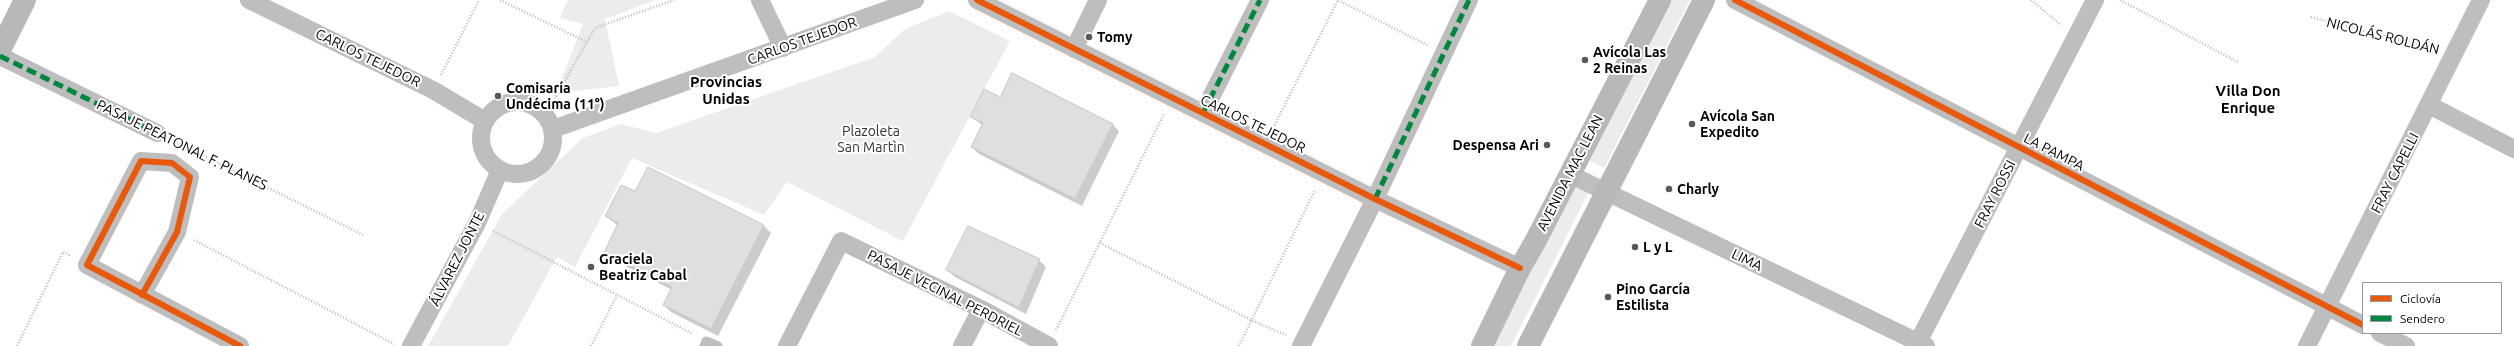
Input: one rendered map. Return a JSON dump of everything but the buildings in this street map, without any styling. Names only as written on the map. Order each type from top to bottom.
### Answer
[{"type":"main road","points":[[0,50],[25,0]]},
{"type":"main road","name":"AVENIDA MAC LEAN","points":[[1482,346],[1520,268],[1535,242],[1660,0]]},
{"type":"main road","points":[[1528,346],[1704,0]]},
{"type":"street","name":"CARLOS TEJEDOR","points":[[249,0],[433,90],[485,121]]},
{"type":"street","points":[[760,0],[783,48]]},
{"type":"street","name":"CARLOS TEJEDOR","points":[[553,129],[915,0]]},
{"type":"street","name":"CARLOS TEJEDOR","points":[[977,0],[1375,199],[1520,268]]},
{"type":"street","points":[[1074,49],[1098,0]]},
{"type":"street","points":[[1202,113],[1260,0]]},
{"type":"street","points":[[1302,344],[1375,199],[1469,0]]},
{"type":"street","name":"LA PAMPA","points":[[1735,0],[2362,324]]},
{"type":"street","name":"FRAY ROSSI","points":[[1920,345],[2075,36],[2095,0]]},
{"type":"street","name":"FRAY CAPELLI","points":[[2307,346],[2481,0]]},
{"type":"street","name":"PASAJE PEATONAL F. PLANES","points":[[0,56],[157,133]]},
{"type":"street","points":[[517,101],[536,106],[544,112],[553,129],[552,150],[540,167],[520,174],[500,170],[486,157],[482,149],[481,130],[485,121],[498,107],[517,101]]},
{"type":"street","points":[[2429,105],[2514,149]]},
{"type":"street","points":[[142,295],[177,232],[190,177],[172,163],[141,161],[87,265],[142,295],[219,341],[240,346]]},
{"type":"street","name":"ÁLVAREZ JONTE","points":[[411,346],[476,223],[500,170]]},
{"type":"street","name":"LIMA","points":[[1569,174],[1920,345]]},
{"type":"street","name":"PASAJE VECINAL PERDRIEL","points":[[787,346],[841,241],[980,310],[1048,346]]},
{"type":"street","points":[[962,346],[980,310]]},
{"type":"street","points":[[2382,334],[2406,346]]},
{"type":"lane","points":[[705,344],[718,346]]},
{"type":"path","points":[[433,90],[479,0]]},
{"type":"path","points":[[500,0],[587,42]]},
{"type":"path","points":[[544,112],[555,98],[595,28],[674,0]]},
{"type":"path","points":[[1265,144],[1338,0],[1443,53]]},
{"type":"path","points":[[2031,0],[2075,36]]},
{"type":"path","points":[[2120,0],[2238,62]]},
{"type":"path","points":[[1048,346],[1172,98]]},
{"type":"path","points":[[1239,346],[1323,172]]},
{"type":"path","points":[[476,223],[617,296],[705,344]]},
{"type":"path","points":[[177,232],[399,346]]},
{"type":"path","points":[[1100,243],[1251,320],[1302,344]]},
{"type":"path","points":[[17,346],[63,252],[87,265]]},
{"type":"path","points":[[591,346],[617,296]]},
{"type":"green space","points":[[568,0],[655,0],[605,19],[619,86],[556,93],[583,24],[560,18]]},
{"type":"green space","points":[[1669,0],[1690,0],[1604,168],[1588,160]]},
{"type":"green space","name":"Plazoleta San Martìn","points":[[949,11],[1010,41],[903,241],[787,182],[764,215],[632,158],[575,267],[557,257],[508,346],[428,346],[502,214],[583,138],[621,124],[656,133],[875,57],[905,29]]},
{"type":"green space","points":[[1573,184],[1589,192],[1511,346],[1492,346]]},
{"type":"marked path","points":[[1203,113],[1260,0]]},
{"type":"marked path","points":[[1375,199],[1469,0]]},
{"type":"marked path","points":[[0,56],[157,133]]},
{"type":"cycle path","points":[[977,0],[1375,199],[1520,268]]},
{"type":"cycle path","points":[[1735,0],[2362,324]]},
{"type":"cycle path","points":[[142,295],[177,232],[190,177],[172,163],[141,161],[87,265],[240,346]]},
{"type":"place","name":"Tomy","points":[[1089,37]]},
{"type":"place","name":"Avícola Las 2 Reinas","points":[[1585,60]]},
{"type":"place","name":"Comisaría Undécima (11°)","points":[[498,96]]},
{"type":"place","name":"Avícola San Expedito","points":[[1692,124]]},
{"type":"place","name":"Despensa Ari","points":[[1547,145]]},
{"type":"place","name":"Charly","points":[[1669,189]]},
{"type":"place","name":"L y L","points":[[1635,247]]},
{"type":"place","name":"Graciela Beatriz Cabal","points":[[591,267]]},
{"type":"place","name":"Pino García Estilista","points":[[1608,297]]},
{"type":"district","name":"Provincias Unidas","points":[[726,90]]},
{"type":"district","name":"Villa Don Enrique","points":[[2248,100]]}]
